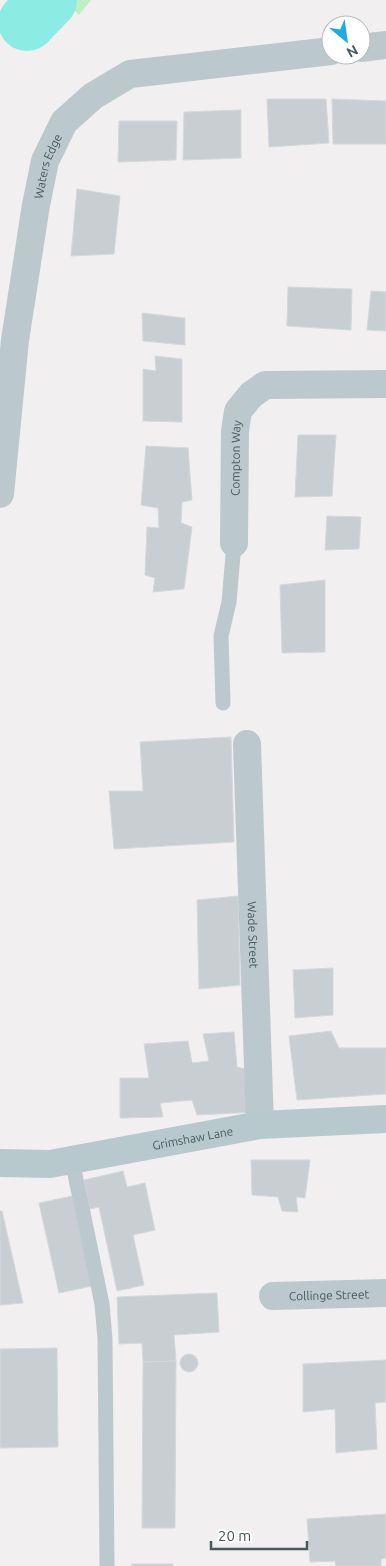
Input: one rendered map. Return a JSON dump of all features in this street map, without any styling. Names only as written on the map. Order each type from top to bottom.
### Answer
[{"type":"main road","name":"Grimshaw Lane","points":[[0,1163],[50,1164],[260,1126],[386,1119]]},
{"type":"street","points":[[371,47],[386,45]]},
{"type":"street","name":"Waters Edge","points":[[0,494],[15,340],[36,205],[45,161],[64,122],[93,96],[130,74],[321,52]]},
{"type":"street","name":"Compton Way","points":[[234,543],[235,431],[238,411],[250,395],[265,385],[386,384]]},
{"type":"street","name":"Wade Street","points":[[247,744],[260,1126]]},
{"type":"street","name":"Collinge Street","points":[[273,1296],[386,1292]]},
{"type":"lane","points":[[223,703],[221,636],[229,602],[234,543]]},
{"type":"lane","points":[[72,1160],[102,1304],[105,1340],[106,1566]]},
{"type":"green space","points":[[65,0],[91,0],[79,15]]},
{"type":"building","points":[[267,99],[326,99],[329,143],[269,147]]},
{"type":"building","points":[[332,99],[386,101],[386,144],[333,144]]},
{"type":"building","points":[[241,110],[241,158],[183,160],[184,112]]},
{"type":"building","points":[[119,121],[177,121],[176,160],[118,162]]},
{"type":"building","points":[[77,189],[120,196],[114,254],[71,256]]},
{"type":"building","points":[[288,287],[352,289],[351,330],[287,326]]},
{"type":"building","points":[[371,291],[386,292],[386,331],[367,330]]},
{"type":"building","points":[[142,313],[185,318],[185,345],[143,341]]},
{"type":"building","points":[[155,356],[182,359],[182,422],[143,421],[143,369],[156,371]]},
{"type":"building","points":[[298,435],[336,435],[332,496],[295,497]]},
{"type":"building","points":[[146,446],[188,448],[192,500],[182,502],[181,523],[192,527],[184,589],[153,592],[155,578],[145,575],[147,527],[159,528],[158,508],[141,505]]},
{"type":"building","points":[[327,516],[361,517],[359,549],[325,550]]},
{"type":"building","points":[[325,580],[325,652],[282,653],[280,585]]},
{"type":"building","points":[[231,737],[234,842],[114,849],[109,791],[143,791],[140,742]]},
{"type":"building","points":[[238,896],[240,985],[199,989],[197,900]]},
{"type":"building","points":[[333,968],[333,1015],[295,1018],[293,970]]},
{"type":"building","points":[[331,1031],[339,1048],[386,1048],[386,1094],[297,1100],[289,1036]]},
{"type":"building","points":[[234,1032],[237,1067],[253,1071],[255,1112],[197,1115],[192,1100],[160,1103],[163,1117],[120,1118],[120,1078],[149,1078],[144,1044],[188,1041],[192,1063],[209,1061],[203,1034]]},
{"type":"building","points":[[251,1160],[310,1160],[305,1198],[296,1197],[298,1212],[282,1211],[278,1197],[252,1195]]},
{"type":"building","points":[[123,1171],[127,1187],[145,1183],[155,1230],[133,1235],[144,1285],[117,1291],[99,1207],[90,1209],[84,1180]]},
{"type":"building","points":[[72,1196],[92,1286],[59,1293],[39,1203]]},
{"type":"building","points":[[0,1211],[2,1211],[23,1303],[0,1305]]},
{"type":"building","points":[[217,1293],[219,1332],[174,1335],[176,1361],[143,1362],[142,1343],[119,1344],[117,1297]]},
{"type":"building","points":[[57,1348],[58,1447],[0,1448],[0,1349]]},
{"type":"building","points":[[189,1354],[195,1357],[198,1363],[195,1369],[189,1372],[183,1369],[180,1363],[183,1357]]},
{"type":"building","points":[[386,1360],[386,1402],[375,1403],[377,1449],[336,1453],[335,1409],[303,1412],[303,1364]]},
{"type":"building","points":[[176,1361],[175,1528],[142,1528],[143,1362]]},
{"type":"building","points":[[386,1514],[386,1558],[381,1559],[381,1566],[336,1566],[335,1561],[310,1562],[307,1519]]},
{"type":"building","points":[[132,1564],[173,1564],[173,1566],[132,1566]]},
{"type":"waterway","points":[[27,22],[48,0]]}]
